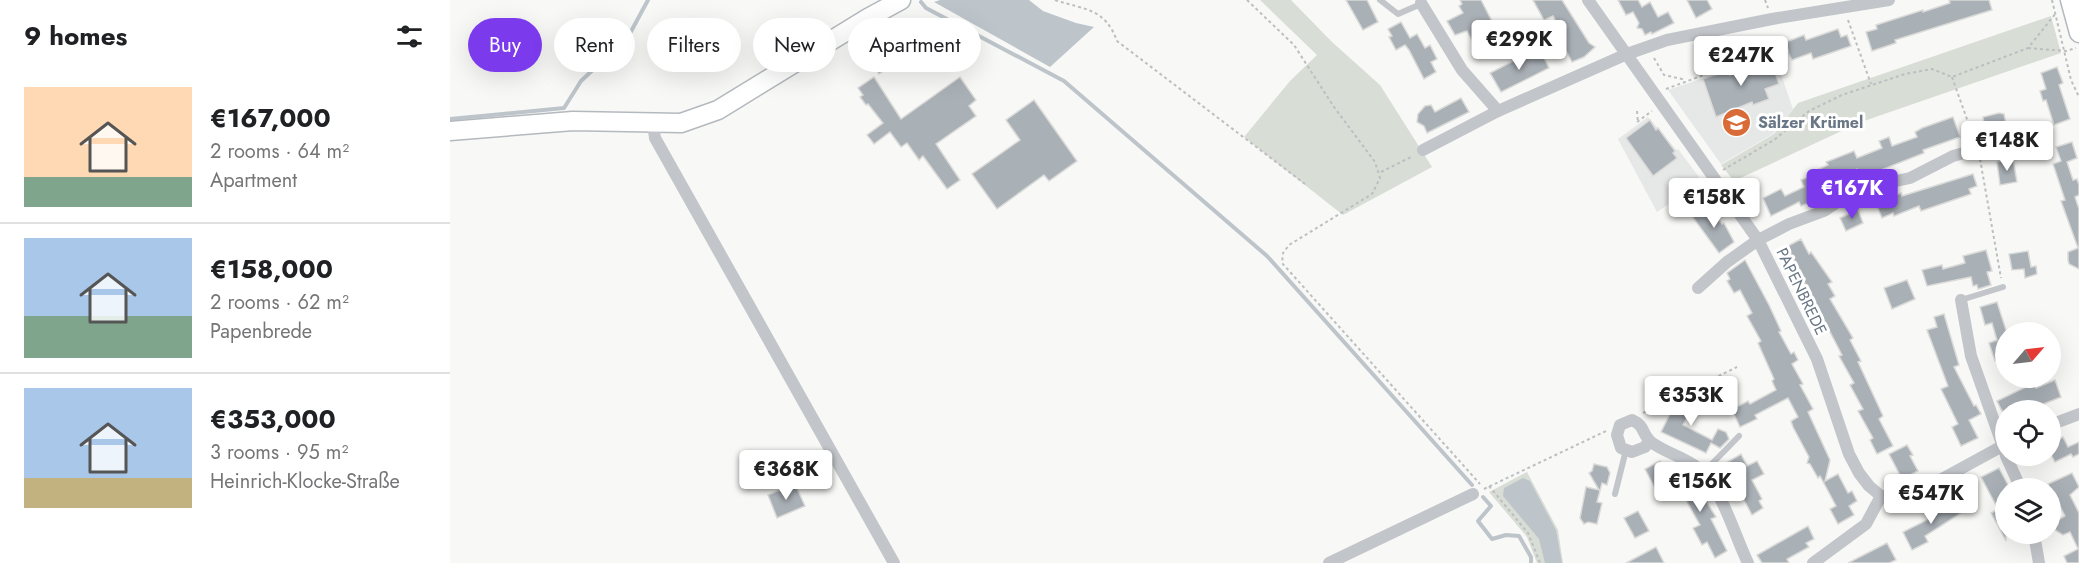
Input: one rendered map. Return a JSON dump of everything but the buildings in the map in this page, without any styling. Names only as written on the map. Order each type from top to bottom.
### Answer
[{"type":"main road","points":[[450,131],[573,121],[681,123],[718,110],[880,10],[901,0]]},
{"type":"main road","points":[[2070,0],[2079,33]]},
{"type":"street","name":"PAPENBREDE","points":[[1588,0],[1758,240],[1817,359],[1849,454],[1869,486],[1881,496]]},
{"type":"street","points":[[1423,150],[1498,111],[1627,54],[1667,40],[1772,19],[1889,0]]},
{"type":"street","points":[[1422,3],[1462,70],[1498,111]]},
{"type":"street","points":[[653,124],[655,138],[894,563]]},
{"type":"street","points":[[1698,288],[1726,262],[1758,240],[1789,224],[1824,211],[1855,190],[1910,178],[1953,156],[1978,149]]},
{"type":"street","points":[[1961,300],[1971,356],[1995,422]]},
{"type":"street","points":[[2061,421],[2079,414]]},
{"type":"street","points":[[1649,441],[1645,447],[1632,452],[1621,448],[1617,435],[1620,425],[1632,420],[1641,424],[1649,441],[1682,457],[1702,473],[1719,496],[1748,563]]},
{"type":"street","points":[[1813,563],[1866,524],[1881,496],[1896,499],[1909,497],[1995,455]]},
{"type":"street","points":[[1329,563],[1479,491]]},
{"type":"street","points":[[2036,544],[2039,563]]},
{"type":"lane","points":[[1380,0],[1398,14],[1422,3]]},
{"type":"lane","points":[[1961,300],[2003,287]]},
{"type":"lane","points":[[1702,473],[1739,436]]},
{"type":"lane","points":[[1615,494],[1626,450]]},
{"type":"path","points":[[1055,0],[1104,16],[1112,26],[1117,40],[1305,183]]},
{"type":"path","points":[[1248,0],[1294,45],[1334,107],[1375,162],[1380,173],[1378,186],[1372,194],[1289,245],[1283,253],[1282,263],[1479,491],[1620,425]]},
{"type":"path","points":[[2052,0],[2066,51],[2071,80],[2079,97]]},
{"type":"path","points":[[1844,9],[1871,84]]},
{"type":"path","points":[[2028,48],[2056,14]]},
{"type":"path","points":[[1650,46],[1664,75],[1684,82]]},
{"type":"path","points":[[1665,89],[1712,72],[1714,67],[1757,58],[1754,47]]},
{"type":"path","points":[[1723,170],[1774,140],[1809,111],[1871,84],[1932,69],[1952,77],[2028,48],[2066,51],[2079,47]]},
{"type":"path","points":[[1723,54],[1727,69]]},
{"type":"path","points":[[1952,77],[1978,149],[2003,287]]},
{"type":"path","points":[[1637,111],[1638,122],[1654,110]]},
{"type":"path","points":[[1380,173],[1423,150]]},
{"type":"path","points":[[1632,420],[1737,367]]},
{"type":"path","points":[[1489,486],[1528,533],[1540,563]]},
{"type":"shaded area","points":[[940,0],[1029,0],[1043,11],[1094,27],[1050,67],[981,28],[981,18],[963,18],[934,2]]},
{"type":"shaded area","points":[[1260,0],[1291,0],[1332,42],[1380,85],[1432,167],[1343,215],[1244,137],[1290,81],[1317,55]]},
{"type":"shaded area","points":[[2051,16],[2061,53],[1861,122],[1734,181],[1721,165],[1774,134],[1798,103]]},
{"type":"shaded area","name":"Sälzer Krümel","points":[[1774,54],[1793,109],[1773,134],[1721,164],[1668,90]]},
{"type":"shaded area","points":[[1648,117],[1676,150],[1678,149],[1702,181],[1657,212],[1618,139]]},
{"type":"shaded area","points":[[1527,472],[1558,530],[1563,563],[1537,563],[1527,537],[1489,492]]},
{"type":"shaded area","points":[[1523,478],[1530,481],[1556,530],[1562,563],[1545,563],[1539,539],[1503,496],[1504,488]]},
{"type":"waterway","points":[[450,119],[564,108],[581,81],[628,37],[648,0]]},
{"type":"waterway","points":[[921,2],[926,8],[1064,81],[1267,256],[1472,485]]},
{"type":"waterway","points":[[1483,497],[1491,506],[1478,521],[1492,539],[1506,535],[1519,536],[1531,557],[1531,563]]},
{"type":"place","name":"Sälzer Krümel","points":[[1737,122]]}]
